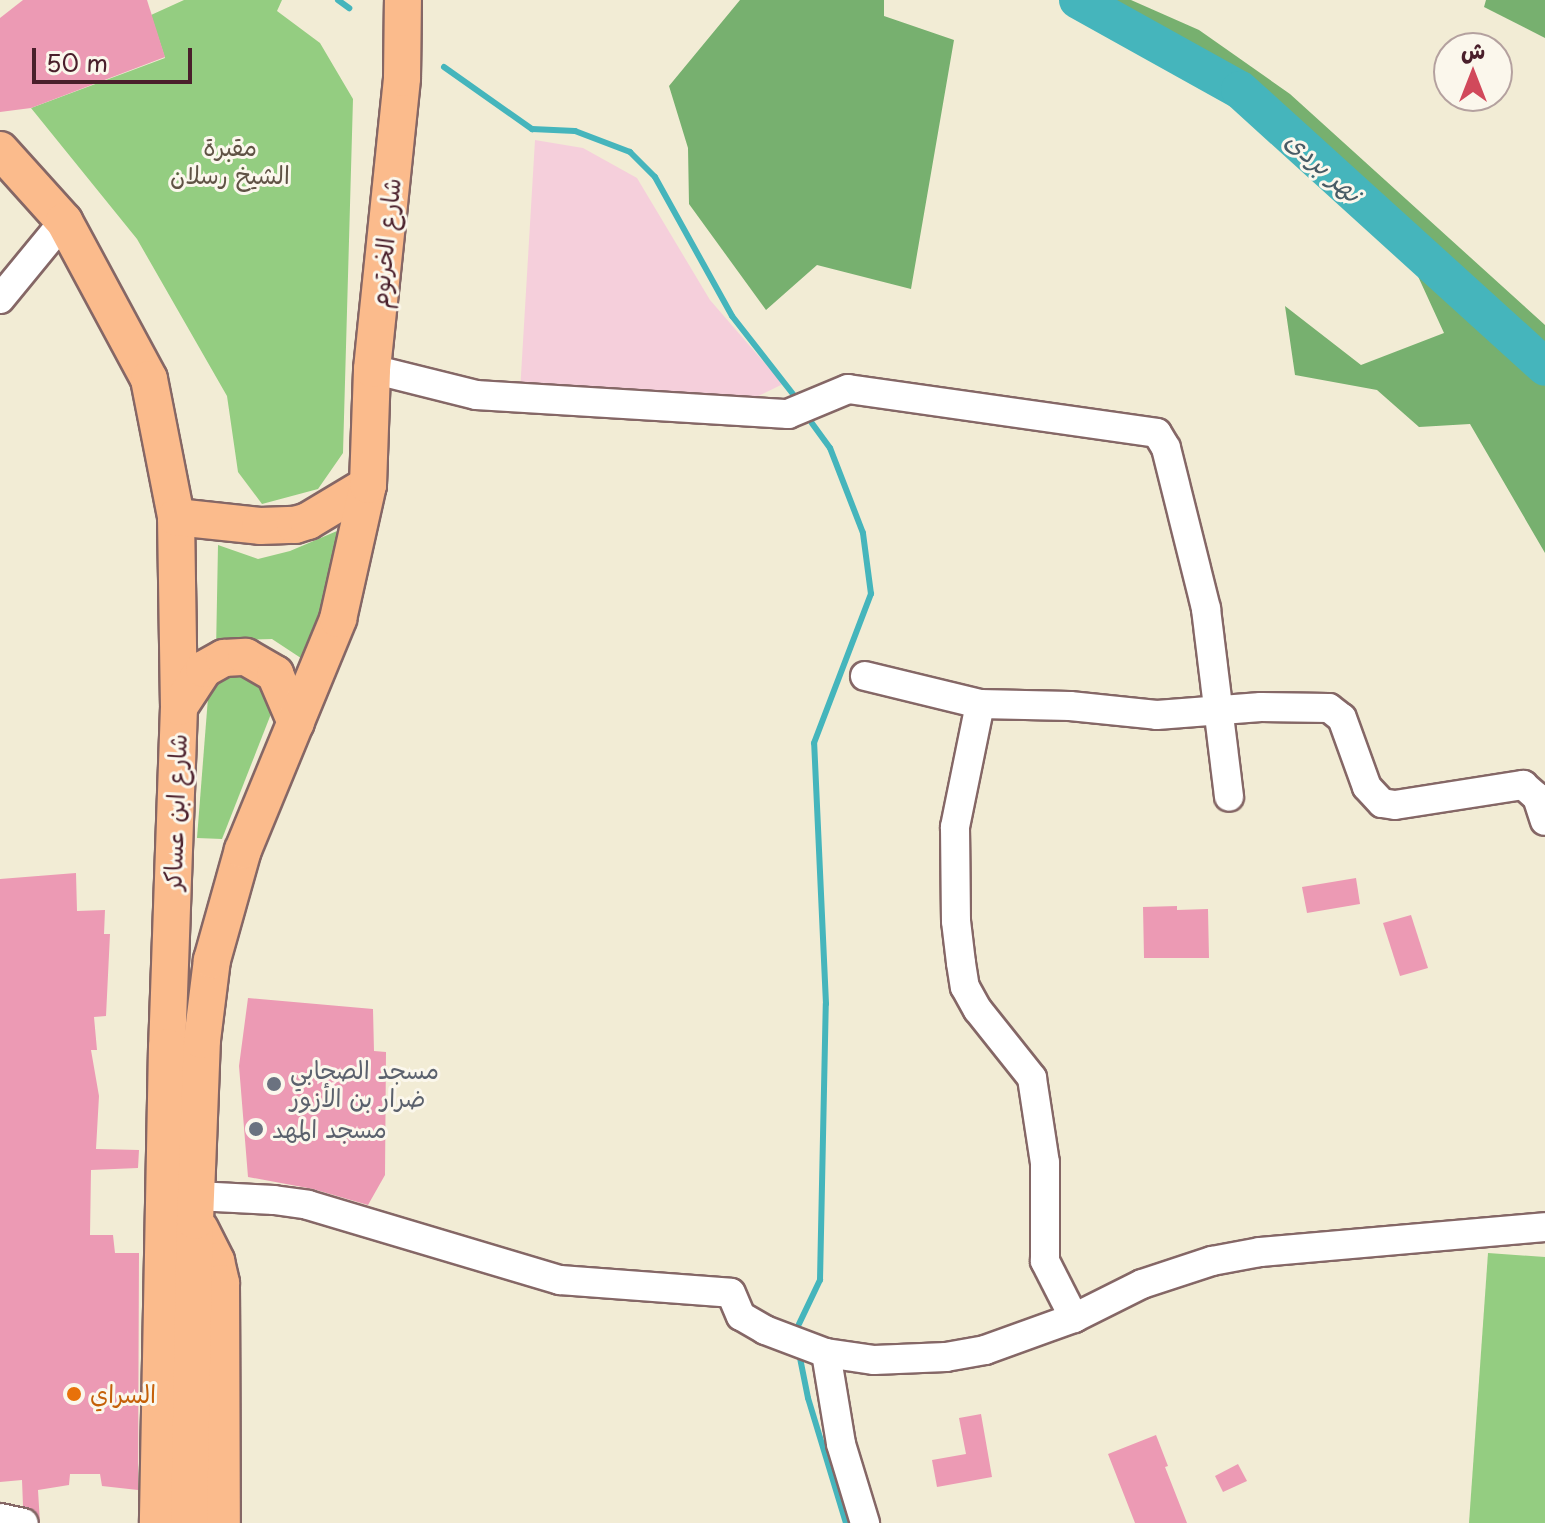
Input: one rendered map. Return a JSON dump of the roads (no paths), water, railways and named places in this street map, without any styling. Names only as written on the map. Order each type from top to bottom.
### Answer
[{"type":"main road","name":"شارع الخرتوم","points":[[368,485],[372,369],[402,78],[403,0]]},
{"type":"main road","name":"شارع ابن عساكر","points":[[0,150],[64,221],[149,379],[176,517],[179,707],[167,1047],[158,1523]]},
{"type":"main road","points":[[176,517],[260,526],[295,525],[320,515],[368,485]]},
{"type":"main road","points":[[189,1523],[195,1209],[202,1040],[212,960],[243,850],[338,619],[368,485]]},
{"type":"main road","points":[[179,707],[204,669],[224,658],[246,657],[275,674],[296,723]]},
{"type":"main road","points":[[195,1209],[216,1261],[221,1283],[222,1523]]},
{"type":"street","points":[[0,299],[64,221]]},
{"type":"street","points":[[372,369],[476,395],[788,414],[848,389],[1148,429],[1163,439],[1166,448],[1206,609],[1221,711],[1229,797]]},
{"type":"street","points":[[865,676],[980,704],[1070,706],[1157,715],[1304,705],[1329,708],[1342,718],[1367,787],[1382,803],[1395,805],[1523,785],[1537,797],[1545,821]]},
{"type":"street","points":[[980,704],[955,827],[956,921],[961,963],[965,987],[978,1010],[1032,1078],[1045,1163],[1045,1261],[1074,1318]]},
{"type":"street","points":[[195,1209],[274,1200],[308,1205],[560,1280],[731,1293],[741,1316],[826,1353],[874,1360],[946,1357],[1013,1342],[1074,1318],[1142,1284],[1212,1261],[1260,1252],[1545,1227]]},
{"type":"street","points":[[826,1353],[841,1444],[865,1523]]},
{"type":"street","points":[[0,1518],[23,1523]]},
{"type":"waterway","points":[[338,0],[349,8]]},
{"type":"waterway","name":"نهر بردى","points":[[1078,0],[1240,90],[1545,367]]},
{"type":"waterway","points":[[444,67],[532,129],[575,131],[630,152],[655,177],[732,316],[793,394]]},
{"type":"waterway","points":[[799,1324],[820,1280],[826,1004],[814,743],[871,594],[863,533],[830,448],[812,423]]},
{"type":"waterway","points":[[800,1358],[808,1398],[846,1523]]},
{"type":"place","name":"مسجد الصحابي ضرار بن الأزور","points":[[274,1084]]},
{"type":"place","name":"مسجد المهد","points":[[256,1129]]},
{"type":"place","name":"السراي","points":[[74,1394]]},
{"type":"park label","name":"مقبرة الشيخ رسلان","points":[[230,161]]}]
